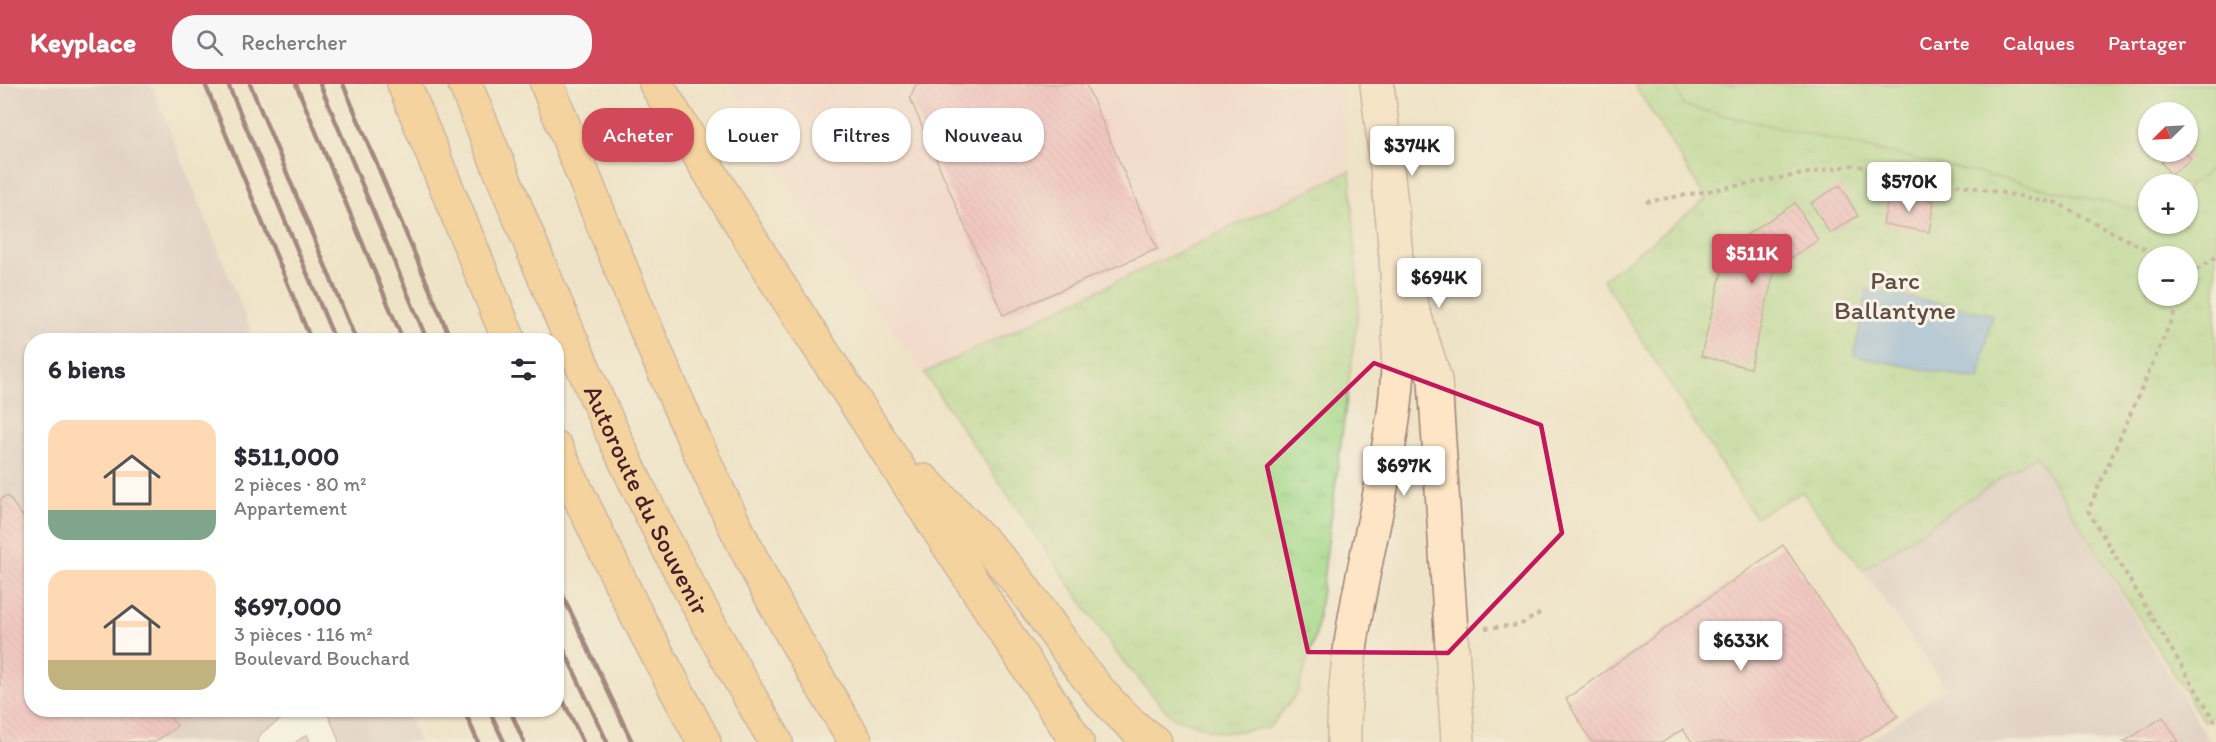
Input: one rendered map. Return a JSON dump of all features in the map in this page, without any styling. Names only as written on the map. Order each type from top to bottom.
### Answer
[{"type":"highway","points":[[404,84],[506,333]]},
{"type":"highway","name":"Autoroute du Souvenir","points":[[465,84],[578,356],[632,474],[681,574],[776,742]]},
{"type":"highway","points":[[547,84],[648,333],[720,496],[781,614],[856,742]]},
{"type":"highway","points":[[656,84],[734,213],[1077,742]]},
{"type":"highway","points":[[870,424],[1011,573],[1098,691],[1121,716],[1154,742]]},
{"type":"highway","points":[[564,465],[635,612],[705,742]]},
{"type":"main road","points":[[1344,742],[1349,650],[1394,407],[1400,333],[1377,84]]},
{"type":"main road","points":[[1394,254],[1435,380],[1458,742]]},
{"type":"street","points":[[272,742],[309,717]]},
{"type":"street","points":[[314,717],[325,742]]},
{"type":"path","points":[[1646,202],[1853,165],[2056,204],[2138,246]]},
{"type":"path","points":[[2198,267],[2216,256]]},
{"type":"path","points":[[2178,306],[2088,511],[2216,723]]},
{"type":"path","points":[[1480,628],[1520,625],[1542,612]]},
{"type":"highlighted area","points":[[1374,363],[1541,425],[1562,533],[1448,653],[1308,652],[1267,466]]},
{"type":"shaded area","points":[[0,84],[151,84],[252,333],[24,333],[24,717],[409,717],[419,742],[0,742]]},
{"type":"shaded area","points":[[730,84],[1338,84],[1350,171],[924,373],[815,232],[775,162],[800,162],[800,108],[744,108]]},
{"type":"shaded area","points":[[2036,455],[2210,742],[1867,742],[1946,688],[1863,570]]},
{"type":"green space","name":"Parc Ballantyne","points":[[1634,84],[2216,84],[2216,714],[2204,722],[2036,455],[1863,570],[1802,492],[1755,517],[1603,280],[1706,199]]},
{"type":"green space","points":[[1675,84],[2216,84],[2216,165],[2198,179],[2198,174],[2138,174],[2138,210],[1684,106]]},
{"type":"green space","points":[[1350,171],[1359,305],[1316,634],[1297,694],[1269,728],[1221,733],[1172,717],[1120,658],[924,373]]},
{"type":"water","points":[[1867,289],[1992,314],[1979,380],[1854,356]]},
{"type":"building","points":[[916,84],[1086,84],[1157,249],[1003,315],[937,162],[1044,162],[1044,108],[923,108],[923,128],[910,98]]},
{"type":"building","points":[[2161,162],[2187,162],[2172,174]]},
{"type":"building","points":[[1840,185],[1858,216],[1830,233],[1811,203]]},
{"type":"building","points":[[1889,193],[1934,201],[1929,232],[1883,224]]},
{"type":"building","points":[[1795,203],[1818,240],[1775,269],[1750,368],[1701,356],[1728,247]]},
{"type":"building","points":[[7,495],[24,518],[24,717],[170,717],[177,726],[155,742],[0,742],[0,500]]},
{"type":"building","points":[[1783,545],[1898,716],[1858,742],[1692,742],[1683,729],[1663,742],[1592,742],[1566,699]]},
{"type":"building","points":[[2163,717],[2179,742],[2124,742]]},
{"type":"railway","points":[[205,84],[308,333]]},
{"type":"railway","points":[[228,84],[332,333]]},
{"type":"railway","points":[[250,84],[353,333]]},
{"type":"railway","points":[[296,84],[400,333]]},
{"type":"railway","points":[[320,84],[424,333]]},
{"type":"railway","points":[[343,84],[448,333]]},
{"type":"railway","points":[[564,598],[632,742]]},
{"type":"railway","points":[[564,650],[607,742]]},
{"type":"railway","points":[[564,703],[583,742]]},
{"type":"railway","points":[[467,717],[478,742]]},
{"type":"railway","points":[[492,717],[504,742]]},
{"type":"railway","points":[[513,717],[524,742]]}]
